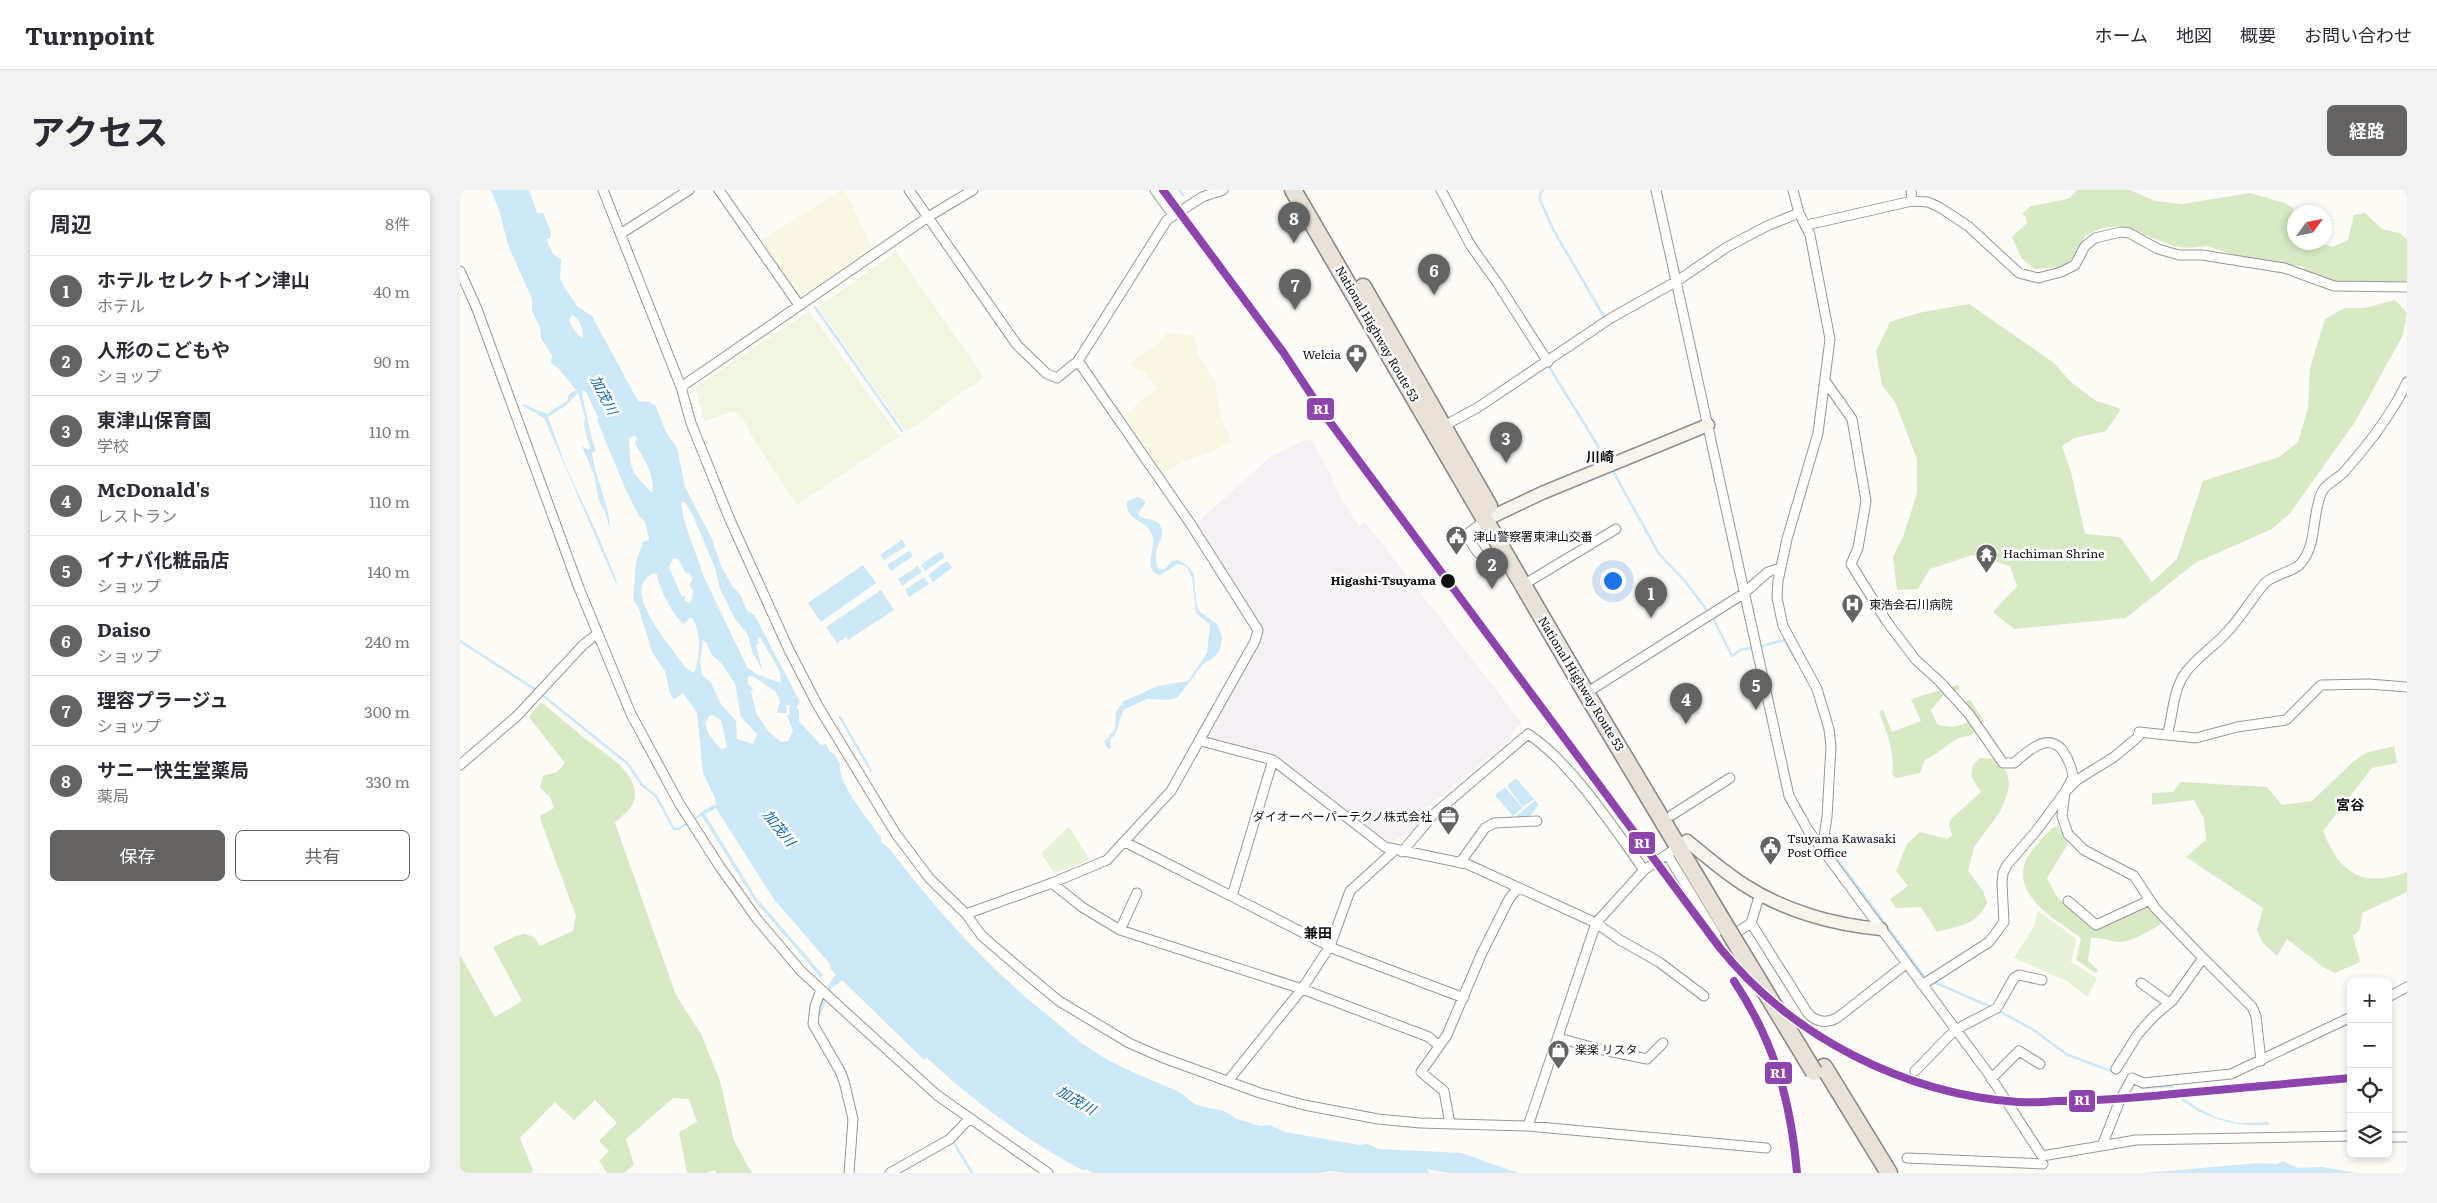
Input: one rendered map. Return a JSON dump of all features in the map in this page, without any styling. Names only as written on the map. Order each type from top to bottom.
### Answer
[{"type":"highway","name":"National Highway Route 53","points":[[1293,190],[1325,234],[1590,690],[1678,848],[1739,926],[1819,1069],[1880,1168]]},
{"type":"highway","name":"National Highway Route 53","points":[[1306,190],[1325,234]]},
{"type":"highway","name":"National Highway Route 53","points":[[1590,690],[1672,816],[1678,848]]},
{"type":"street","points":[[603,190],[622,233],[681,387],[691,423],[730,520],[788,650],[818,706],[896,834],[930,879],[966,914],[982,936],[1059,1001],[1129,1043],[1161,1058],[1260,1093],[1295,1103],[1369,1118],[1450,1124],[1528,1126],[1766,1148]]},
{"type":"street","points":[[622,233],[689,190]]},
{"type":"street","points":[[719,190],[799,304]]},
{"type":"street","points":[[909,190],[1017,345],[1047,374],[1057,378],[1078,361],[1164,224],[1200,194],[1223,190]]},
{"type":"street","points":[[681,387],[799,304],[928,217],[973,190]]},
{"type":"street","points":[[1156,190],[1173,215]]},
{"type":"street","points":[[1441,190],[1471,246],[1548,362]]},
{"type":"street","points":[[1656,190],[1743,594],[1789,796],[1798,815],[1822,849],[1991,1079],[2044,1165]]},
{"type":"street","points":[[1793,190],[1799,213],[1807,225],[1823,296],[1830,339],[1818,433],[1795,508],[1780,568],[1777,598],[1780,617],[1818,689],[1829,729],[1831,746],[1822,849]]},
{"type":"street","points":[[1911,190],[1912,201]]},
{"type":"street","points":[[1807,225],[1912,201],[1928,202],[1968,226],[2019,273],[2038,278],[2062,272],[2075,265],[2085,246],[2095,238],[2121,232],[2129,233],[2158,249],[2179,255],[2202,255],[2284,268],[2334,286],[2407,287]]},
{"type":"street","points":[[1439,429],[1477,408],[1611,318],[1677,281],[1727,247],[1767,226],[1799,213]]},
{"type":"street","points":[[460,271],[477,310],[597,634],[631,714],[678,803],[756,919],[801,971],[932,1090],[1048,1173]]},
{"type":"street","points":[[966,914],[1052,883],[1107,860],[1171,791],[1201,741],[1255,641],[1258,630],[1190,523],[1078,361]]},
{"type":"street","points":[[1826,382],[1852,420],[1866,501],[1858,548],[1851,564],[1898,637],[1916,660],[1940,682],[1969,714],[2003,763],[2014,763],[2035,747],[2050,742],[2059,747],[2072,770],[2073,777],[2064,792],[2003,874],[2003,925],[1989,942],[1922,985]]},
{"type":"street","points":[[2167,735],[2181,679],[2209,647],[2227,633],[2266,582],[2279,573],[2300,565],[2312,547],[2316,505],[2323,489],[2343,473],[2394,408],[2407,382]]},
{"type":"street","points":[[2394,408],[2407,398]]},
{"type":"street","points":[[1478,553],[1466,534],[1490,518],[1708,425]]},
{"type":"street","points":[[1527,582],[1616,528]]},
{"type":"street","points":[[1590,690],[1743,594],[1768,572],[1780,568]]},
{"type":"street","points":[[460,765],[517,716],[583,645],[597,634]]},
{"type":"street","points":[[2261,1061],[2256,1016],[2252,1007],[2202,958],[2150,900],[2134,876],[2084,850],[2068,834],[2062,816],[2064,792],[2077,780],[2114,758],[2138,737],[2139,732],[2196,738],[2237,727],[2286,720],[2321,685],[2368,684],[2407,687]]},
{"type":"street","points":[[1228,1081],[1302,989],[1330,946],[1350,891],[1398,851],[1434,814],[1528,734],[1544,744],[1584,789],[1644,870]]},
{"type":"street","points":[[1201,741],[1273,760],[1385,847],[1460,863],[1596,923],[1620,940],[1659,962],[1704,996]]},
{"type":"street","points":[[1232,896],[1273,760]]},
{"type":"street","points":[[1672,816],[1730,778]]},
{"type":"street","points":[[1460,863],[1485,828],[1494,823],[1536,821]]},
{"type":"street","points":[[1125,842],[1330,946],[1464,998]]},
{"type":"street","points":[[1678,848],[1760,894],[1818,917],[1857,927],[1880,929]]},
{"type":"street","points":[[1528,1126],[1596,923],[1644,870],[1678,848]]},
{"type":"street","points":[[1678,848],[1721,943],[1739,926],[1760,894]]},
{"type":"street","points":[[1052,883],[1082,907],[1120,930],[1302,989],[1429,1037],[1438,1045]]},
{"type":"street","points":[[1450,1124],[1444,1091],[1420,1072],[1447,1035],[1481,955],[1509,899],[1518,888]]},
{"type":"street","points":[[1120,930],[1137,894]]},
{"type":"street","points":[[2068,901],[2096,925],[2150,900]]},
{"type":"street","points":[[1739,926],[1807,1012],[1814,1019],[1822,1022],[1837,1018],[1906,964]]},
{"type":"street","points":[[2116,1069],[2138,1034],[2169,1003],[2202,958]]},
{"type":"street","points":[[1916,1071],[1955,1030],[1997,1008],[2014,978],[2019,975],[2042,980]]},
{"type":"street","points":[[2141,984],[2169,1003]]},
{"type":"street","points":[[2392,995],[2407,987]]},
{"type":"street","points":[[822,990],[816,1006],[813,1024],[841,1073],[845,1084],[853,1118],[849,1173]]},
{"type":"street","points":[[2102,1146],[2120,1100],[2132,1078],[2142,1083],[2196,1080],[2231,1074],[2347,1020]]},
{"type":"street","points":[[1558,1038],[1647,1059],[1663,1043]]},
{"type":"street","points":[[1991,1079],[2019,1051],[2040,1064]]},
{"type":"street","points":[[890,1173],[950,1139],[970,1118]]},
{"type":"street","points":[[1907,1158],[2044,1165],[2102,1146],[2136,1140],[2347,1136]]},
{"type":"street","points":[[2392,1137],[2407,1137]]},
{"type":"shaded area","points":[[841,190],[845,190],[872,248],[798,298],[759,242]]},
{"type":"shaded area","points":[[1167,333],[1192,335],[1199,348],[1195,351],[1215,381],[1221,415],[1231,442],[1206,454],[1184,461],[1163,474],[1124,415],[1157,388],[1143,370],[1141,372],[1130,363],[1164,339],[1163,336]]},
{"type":"shaded area","points":[[1305,440],[1312,441],[1333,479],[1338,494],[1359,526],[1365,522],[1522,723],[1514,730],[1512,738],[1421,813],[1419,827],[1389,844],[1274,756],[1207,739],[1264,628],[1196,524],[1270,457]]},
{"type":"green space","points":[[2077,190],[2130,190],[2155,201],[2182,204],[2250,193],[2288,205],[2287,250],[2332,250],[2332,247],[2348,240],[2354,215],[2365,213],[2382,229],[2399,233],[2407,239],[2407,282],[2357,285],[2329,282],[2309,275],[2302,266],[2259,263],[2207,246],[2189,248],[2173,246],[2122,226],[2102,228],[2086,235],[2069,263],[2059,267],[2035,269],[2022,259],[2012,237],[2027,223],[2026,217],[2022,214],[2031,206],[2068,199]]},
{"type":"green space","points":[[896,252],[984,377],[906,432],[818,307]]},
{"type":"green space","points":[[2395,300],[2407,313],[2403,335],[2355,422],[2290,513],[2272,529],[2195,563],[2126,618],[2014,629],[1993,612],[2017,586],[2010,566],[1972,555],[1930,569],[1918,589],[1897,590],[1893,557],[1903,537],[1917,493],[1917,459],[1895,402],[1882,385],[1876,351],[1890,322],[1918,313],[1969,304],[2054,363],[2071,382],[2096,401],[2121,409],[2106,431],[2074,438],[2062,446],[2071,472],[2085,534],[2120,537],[2152,582],[2177,559],[2203,481],[2279,457],[2298,442],[2308,408],[2310,368],[2325,319],[2345,308],[2364,308]]},
{"type":"green space","points":[[809,311],[899,436],[797,505],[751,435],[745,422],[734,411],[704,421],[695,387]]},
{"type":"green space","points":[[1958,685],[1960,689],[1943,696],[1931,710],[1937,724],[1953,727],[1969,721],[1961,711],[1966,701],[1970,700],[1983,720],[1979,727],[1972,734],[1957,739],[1925,760],[1920,773],[1896,778],[1892,774],[1891,750],[1879,712],[1883,710],[1892,732],[1921,721],[1911,699]]},
{"type":"green space","points":[[541,702],[618,763],[631,780],[635,790],[633,804],[615,823],[676,995],[701,1034],[720,1081],[734,1141],[752,1173],[716,1173],[715,1170],[707,1173],[687,1173],[679,1132],[697,1122],[689,1099],[673,1098],[626,1139],[634,1165],[624,1173],[607,1173],[599,1161],[609,1151],[599,1141],[617,1123],[595,1100],[574,1120],[555,1102],[520,1138],[533,1170],[531,1173],[460,1173],[460,955],[495,1017],[522,1001],[493,947],[516,936],[525,934],[534,937],[540,946],[573,931],[576,916],[540,816],[554,808],[550,797],[540,788],[543,776],[557,772],[565,763],[529,717]]},
{"type":"green space","points":[[2394,746],[2397,763],[2372,768],[2323,831],[2337,858],[2354,874],[2365,878],[2377,879],[2407,872],[2407,892],[2362,913],[2360,930],[2353,935],[2360,962],[2335,973],[2323,967],[2287,939],[2277,956],[2263,943],[2257,930],[2263,908],[2186,857],[2206,840],[2204,819],[2194,800],[2152,805],[2152,793],[2173,792],[2181,782],[2267,787],[2282,805],[2312,801],[2354,761],[2366,753]]},
{"type":"green space","points":[[1980,758],[1996,759],[2007,773],[2009,784],[2000,812],[1974,847],[1968,871],[1983,891],[1987,903],[1978,916],[1966,924],[1937,932],[1921,907],[1896,908],[1890,899],[1908,886],[1896,871],[1907,844],[1920,832],[1948,839],[1952,835],[1949,823],[1952,818],[1981,792],[1971,777],[1973,765]]},
{"type":"green space","points":[[2058,826],[2068,844],[2047,878],[2057,897],[2095,930],[2137,908],[2149,905],[2162,920],[2161,924],[2152,930],[2125,941],[2116,942],[2091,938],[2088,961],[2098,970],[2096,973],[2076,960],[2081,938],[2038,905],[2024,884],[2023,871],[2027,858],[2035,846],[2052,828]]},
{"type":"green space","points":[[1069,827],[1090,860],[1054,873],[1041,853]]},
{"type":"green space","points":[[2038,911],[2077,939],[2071,962],[2097,978],[2087,997],[2069,982],[2014,958],[2033,928]]},
{"type":"water","name":"加茂川","points":[[491,190],[517,190],[519,194],[518,190],[529,190],[537,213],[543,213],[551,232],[551,237],[546,239],[553,254],[561,259],[560,278],[566,290],[578,307],[592,316],[638,401],[649,402],[655,405],[666,432],[677,448],[685,487],[712,539],[721,566],[733,587],[740,594],[747,610],[755,616],[800,702],[796,707],[799,710],[799,721],[821,745],[826,744],[830,752],[834,754],[840,764],[840,771],[848,790],[881,837],[881,842],[889,848],[927,896],[967,941],[1010,983],[1087,1047],[1123,1067],[1180,1092],[1193,1103],[1200,1106],[1221,1110],[1234,1118],[1260,1126],[1270,1125],[1285,1132],[1359,1145],[1368,1144],[1379,1149],[1461,1153],[1518,1173],[1449,1173],[1427,1169],[1429,1173],[1345,1173],[1330,1171],[1320,1173],[1093,1173],[1086,1169],[1084,1171],[1042,1147],[1002,1120],[945,1075],[927,1058],[924,1060],[842,980],[831,989],[818,1020],[823,1032],[847,1071],[858,1119],[854,1118],[846,1082],[818,1031],[816,1016],[829,984],[836,975],[830,968],[830,964],[773,898],[716,808],[705,814],[755,896],[823,975],[821,978],[754,900],[700,813],[713,805],[716,806],[715,798],[703,773],[697,713],[683,693],[674,699],[670,694],[665,671],[652,652],[639,609],[633,599],[636,562],[643,542],[649,540],[649,538],[645,522],[639,516],[625,488],[597,420],[598,417],[586,392],[582,390],[596,450],[592,453],[594,463],[608,511],[610,530],[606,514],[599,501],[594,475],[582,446],[588,450],[590,448],[584,426],[585,417],[578,393],[565,406],[548,417],[566,467],[600,540],[617,586],[544,418],[522,405],[547,414],[567,401],[569,394],[576,390],[559,369],[551,363],[552,356],[541,338],[540,327],[532,311],[532,299],[508,245],[500,213]],"holes":[[[572,315],[579,321],[583,338],[573,328],[569,320]],[[636,436],[638,441],[636,440],[635,443],[645,461],[652,480],[652,493],[635,474],[629,449],[629,438]],[[681,501],[686,503],[694,518],[715,568],[720,589],[735,619],[748,635],[752,651],[762,670],[756,645],[759,644],[757,640],[760,637],[780,672],[781,683],[756,674],[747,667],[703,575],[687,529]],[[673,558],[678,559],[686,573],[690,573],[692,581],[689,584],[693,591],[692,600],[689,603],[684,600],[685,595],[682,597],[669,567]],[[654,573],[657,575],[667,602],[675,615],[684,625],[689,618],[692,618],[699,638],[698,660],[694,673],[685,667],[651,619],[644,605],[642,592],[644,581]],[[703,641],[706,642],[712,655],[722,664],[735,684],[741,717],[757,734],[753,744],[737,739],[736,721],[721,704],[711,683],[702,675],[700,661]],[[752,676],[775,691],[780,701],[777,713],[787,713],[786,705],[790,705],[789,715],[787,715],[793,731],[788,741],[781,742],[769,732],[757,715],[751,692],[753,689],[748,684],[748,677]],[[712,715],[721,720],[727,747],[722,750],[713,740],[708,733],[705,720],[707,721],[709,716]]]},
{"type":"water","points":[[1138,497],[1145,501],[1145,504],[1138,513],[1139,516],[1156,521],[1161,528],[1162,532],[1156,554],[1158,568],[1164,570],[1172,561],[1178,560],[1187,565],[1194,574],[1196,602],[1199,611],[1218,625],[1222,637],[1220,650],[1213,658],[1203,664],[1178,697],[1170,700],[1147,699],[1123,710],[1116,733],[1110,740],[1111,748],[1108,749],[1104,742],[1115,729],[1116,712],[1124,701],[1158,686],[1188,681],[1207,653],[1210,625],[1196,613],[1192,578],[1186,566],[1177,564],[1161,575],[1152,570],[1153,538],[1151,532],[1129,513],[1127,508],[1127,501]]},
{"type":"water","points":[[902,540],[906,546],[884,560],[880,555]]},
{"type":"water","points":[[909,551],[913,556],[891,571],[887,565]]},
{"type":"water","points":[[941,551],[945,557],[925,571],[921,565]]},
{"type":"water","points":[[947,561],[952,568],[933,582],[928,575]]},
{"type":"water","points":[[863,565],[876,583],[821,622],[808,603]]},
{"type":"water","points":[[918,566],[922,572],[902,586],[898,579]]},
{"type":"water","points":[[924,577],[929,584],[909,597],[905,590]]},
{"type":"water","points":[[881,590],[894,610],[848,640],[846,637],[837,643],[826,627]]},
{"type":"water","points":[[1516,778],[1534,799],[1523,807],[1507,786]]},
{"type":"water","points":[[1505,787],[1523,808],[1513,816],[1495,795]]},
{"type":"water","points":[[1535,800],[1539,805],[1528,818],[1514,818]]},
{"type":"water","points":[[2198,1108],[2215,1117],[2239,1123],[2268,1122],[2269,1125],[2250,1125],[2223,1121],[2197,1110]]},
{"type":"water","points":[[2283,1161],[2298,1168],[2322,1167],[2356,1173],[2145,1173],[2258,1163],[2277,1164]]},
{"type":"waterway","points":[[1179,190],[1183,195]]},
{"type":"waterway","points":[[1543,190],[1540,194],[1540,200],[1554,231],[1606,320]]},
{"type":"waterway","points":[[815,307],[902,431]]},
{"type":"waterway","points":[[1548,365],[1606,459]]},
{"type":"waterway","points":[[1613,471],[1659,554],[1684,580],[1706,609]]},
{"type":"waterway","points":[[1714,620],[1732,656],[1740,650],[1751,648]]},
{"type":"waterway","points":[[1762,646],[1784,640],[1799,664]]},
{"type":"waterway","points":[[460,641],[536,690]]},
{"type":"waterway","points":[[541,694],[628,764],[642,785],[656,796],[674,829],[678,829],[704,813]]},
{"type":"waterway","points":[[840,717],[871,771]]},
{"type":"waterway","points":[[1828,846],[1926,979]]},
{"type":"waterway","points":[[1936,983],[1991,1007]]},
{"type":"waterway","points":[[1999,1011],[2032,1029],[2068,1055],[2114,1072]]},
{"type":"waterway","points":[[2141,1088],[2171,1086],[2182,1099],[2200,1111]]},
{"type":"waterway","points":[[954,1143],[972,1173]]},
{"type":"transit line","name":"R1","points":[[1163,190],[1283,352],[1324,414],[1720,948],[1749,980],[1781,1008],[1816,1034],[1853,1055],[1893,1073],[1933,1087],[1975,1097],[2018,1102],[2100,1100],[2347,1078]]},
{"type":"transit line","name":"R1","points":[[1734,981],[1760,1026],[1778,1072],[1790,1121],[1797,1173]]},
{"type":"place","name":"サニー快生堂薬局","points":[[1294,243]]},
{"type":"place","name":"Daiso","points":[[1434,295]]},
{"type":"place","name":"理容プラージュ","points":[[1295,310]]},
{"type":"place","name":"Welcia","points":[[1357,374]]},
{"type":"place","name":"東津山保育園","points":[[1506,463]]},
{"type":"place","name":"津山警察署東津山交番","points":[[1457,556]]},
{"type":"place","name":"Hachiman Shrine","points":[[1987,573]]},
{"type":"place","name":"Higashi-Tsuyama","points":[[1448,581]]},
{"type":"place","name":"人形のこどもや","points":[[1492,589]]},
{"type":"place","name":"ホテル セレクトイン津山","points":[[1651,618]]},
{"type":"place","name":"東浩会石川病院","points":[[1853,624]]},
{"type":"place","name":"イナバ化粧品店","points":[[1756,710]]},
{"type":"place","name":"McDonald's","points":[[1686,724]]},
{"type":"place","name":"ダイオーペーパーテクノ株式会社","points":[[1448,836]]},
{"type":"place","name":"Tsuyama Kawasaki Post Office","points":[[1771,865]]},
{"type":"place","name":"楽楽 リスタ","points":[[1559,1069]]},
{"type":"district","name":"川崎","points":[[1600,457]]},
{"type":"district","name":"宮谷","points":[[2350,805]]},
{"type":"district","name":"兼田","points":[[1318,933]]}]
